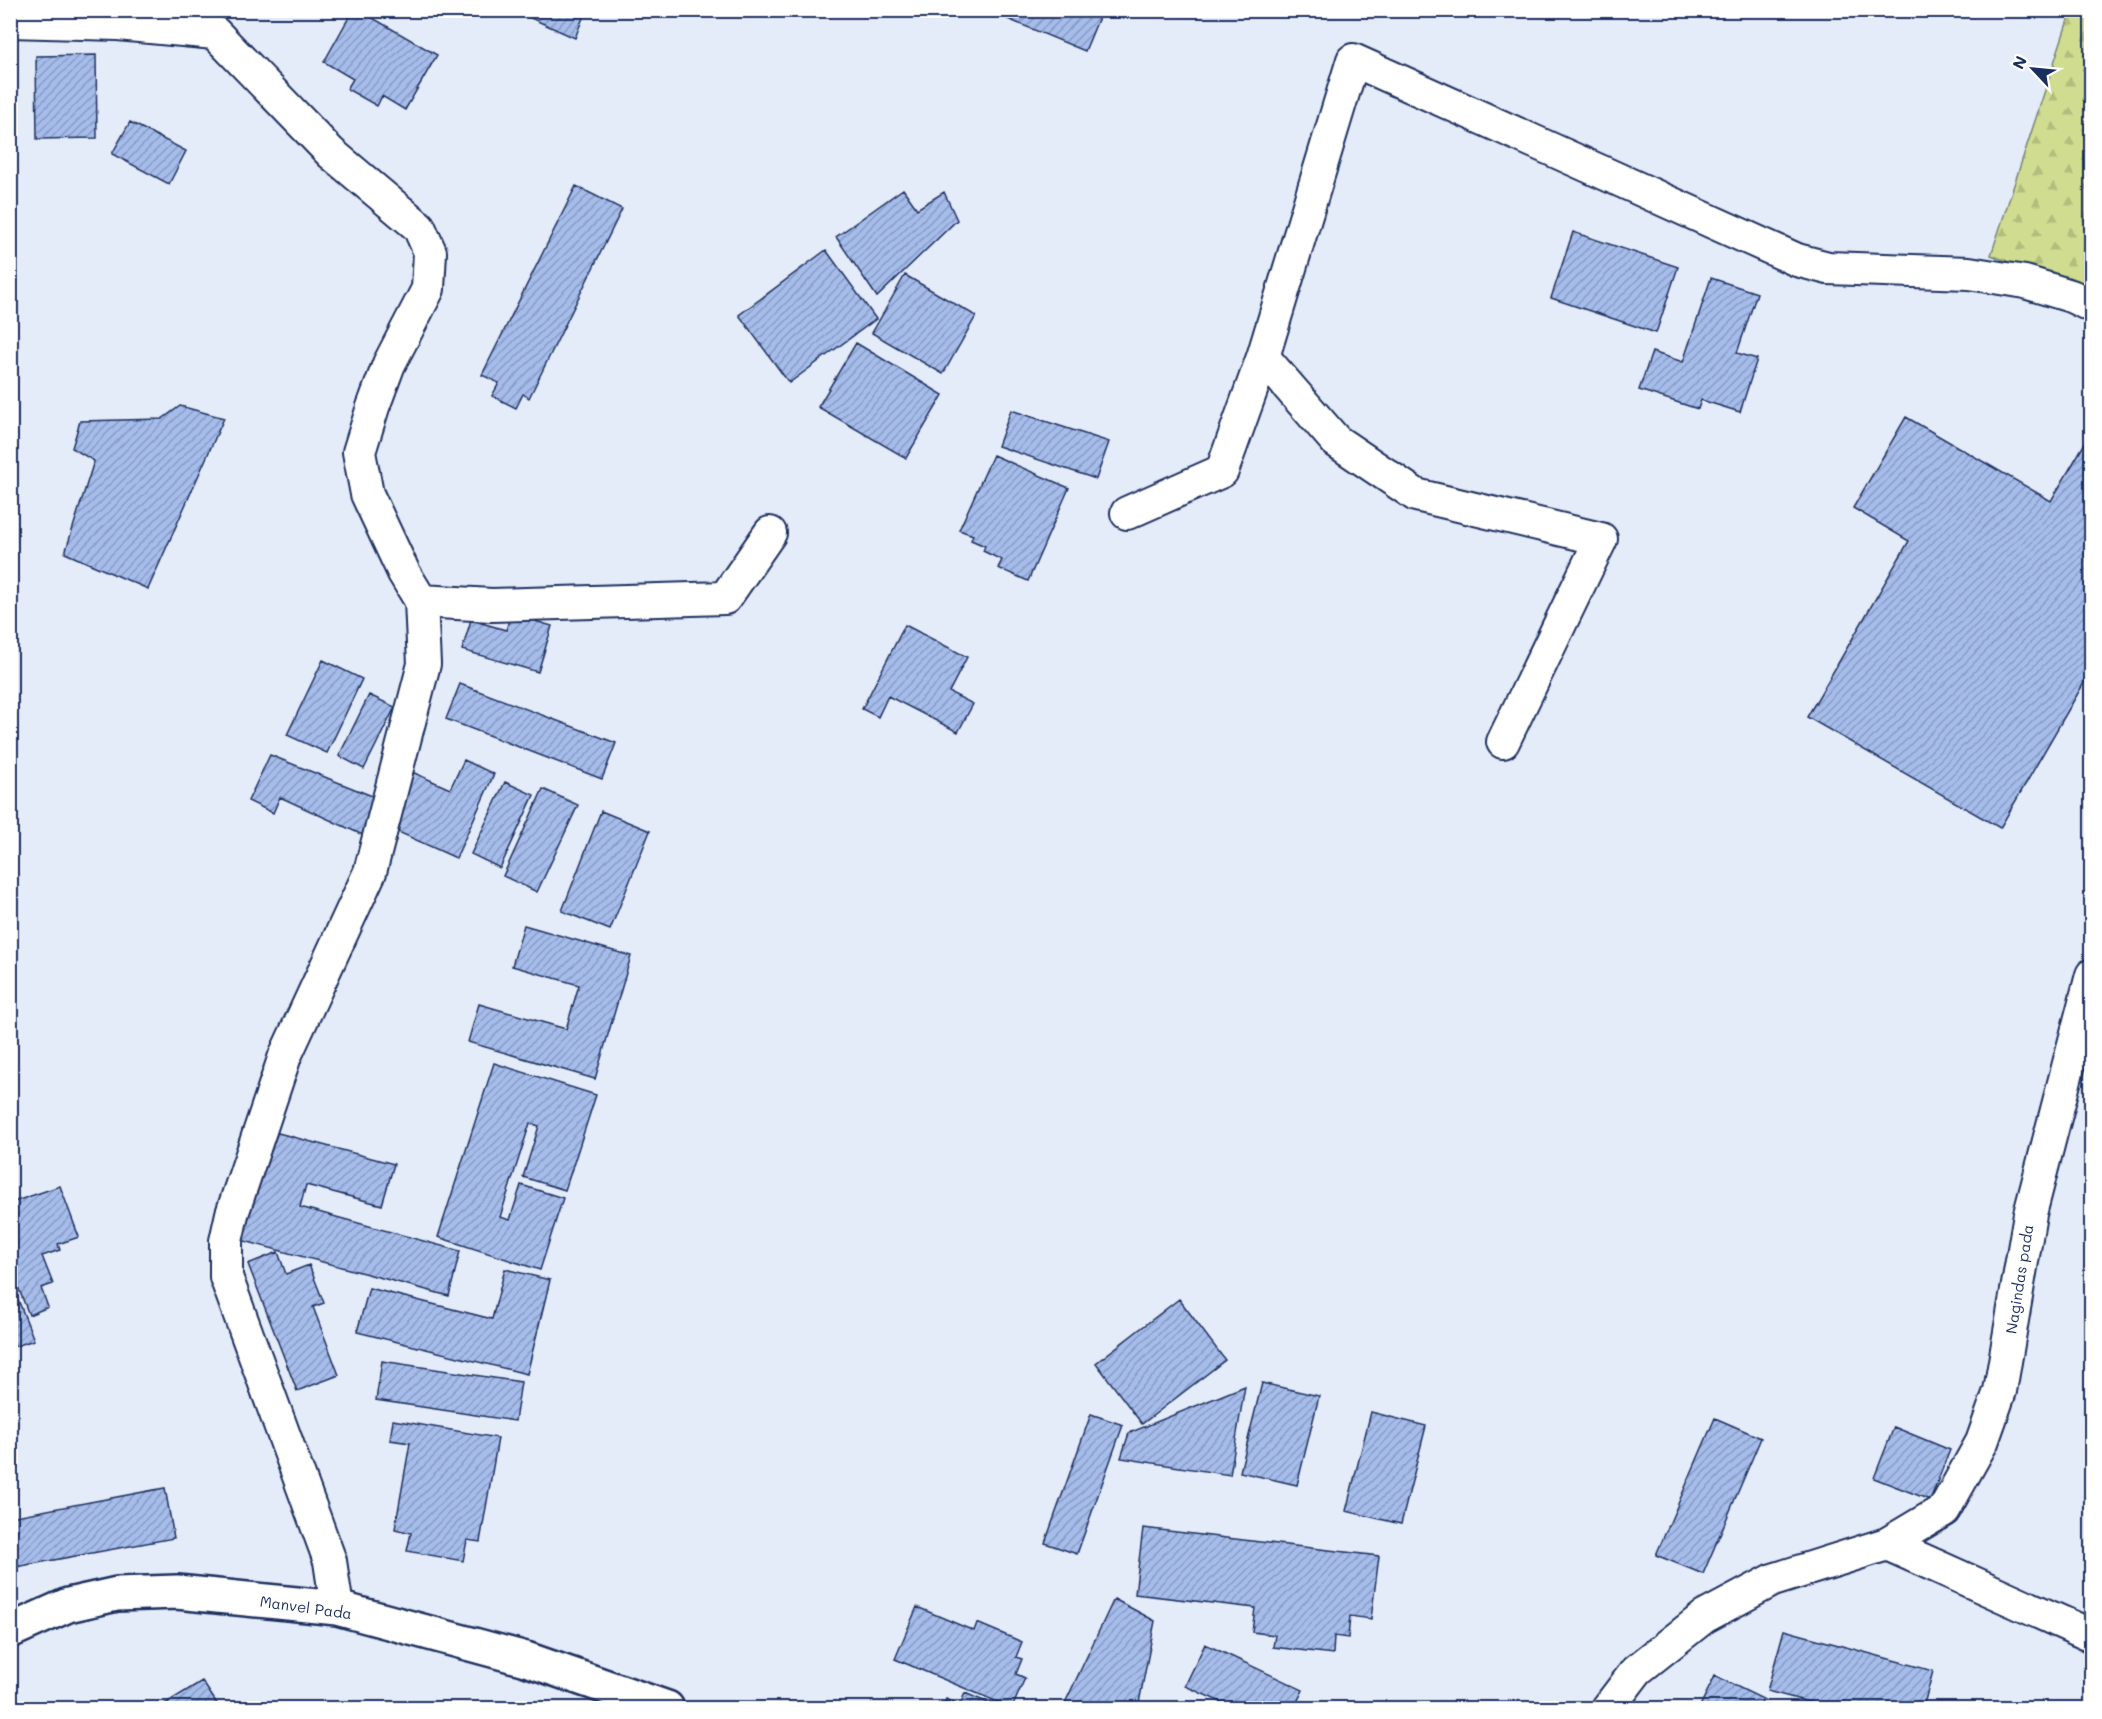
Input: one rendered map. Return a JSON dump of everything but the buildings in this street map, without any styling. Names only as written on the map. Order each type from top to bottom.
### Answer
[{"type":"main road","name":"Manvel Pada","points":[[10,1631],[68,1605],[117,1594],[177,1592],[337,1608],[526,1659],[667,1708]]},
{"type":"street","points":[[10,21],[118,24],[220,22],[331,153],[419,227],[430,252],[428,289],[389,364],[359,452],[367,494],[404,573],[421,601],[424,664],[370,872],[285,1056],[232,1214],[226,1241],[226,1277],[330,1561],[337,1608]]},
{"type":"street","points":[[1127,513],[1222,471],[1263,357],[1353,60],[1797,260],[1828,267],[1969,273],[2025,282],[2071,296],[2091,306]]},
{"type":"street","points":[[1263,357],[1336,441],[1416,495],[1601,539],[1503,742]]},
{"type":"street","points":[[421,601],[492,605],[725,598],[770,533]]},
{"type":"street","name":"Nagindas pada","points":[[1608,1708],[1637,1670],[1704,1617],[1773,1580],[1887,1544],[1944,1510],[1982,1442],[2000,1391],[2030,1214],[2091,975]]},
{"type":"street","points":[[1887,1544],[2091,1636]]},
{"type":"green space","points":[[2071,11],[2091,11],[2091,294],[1991,255]]}]
